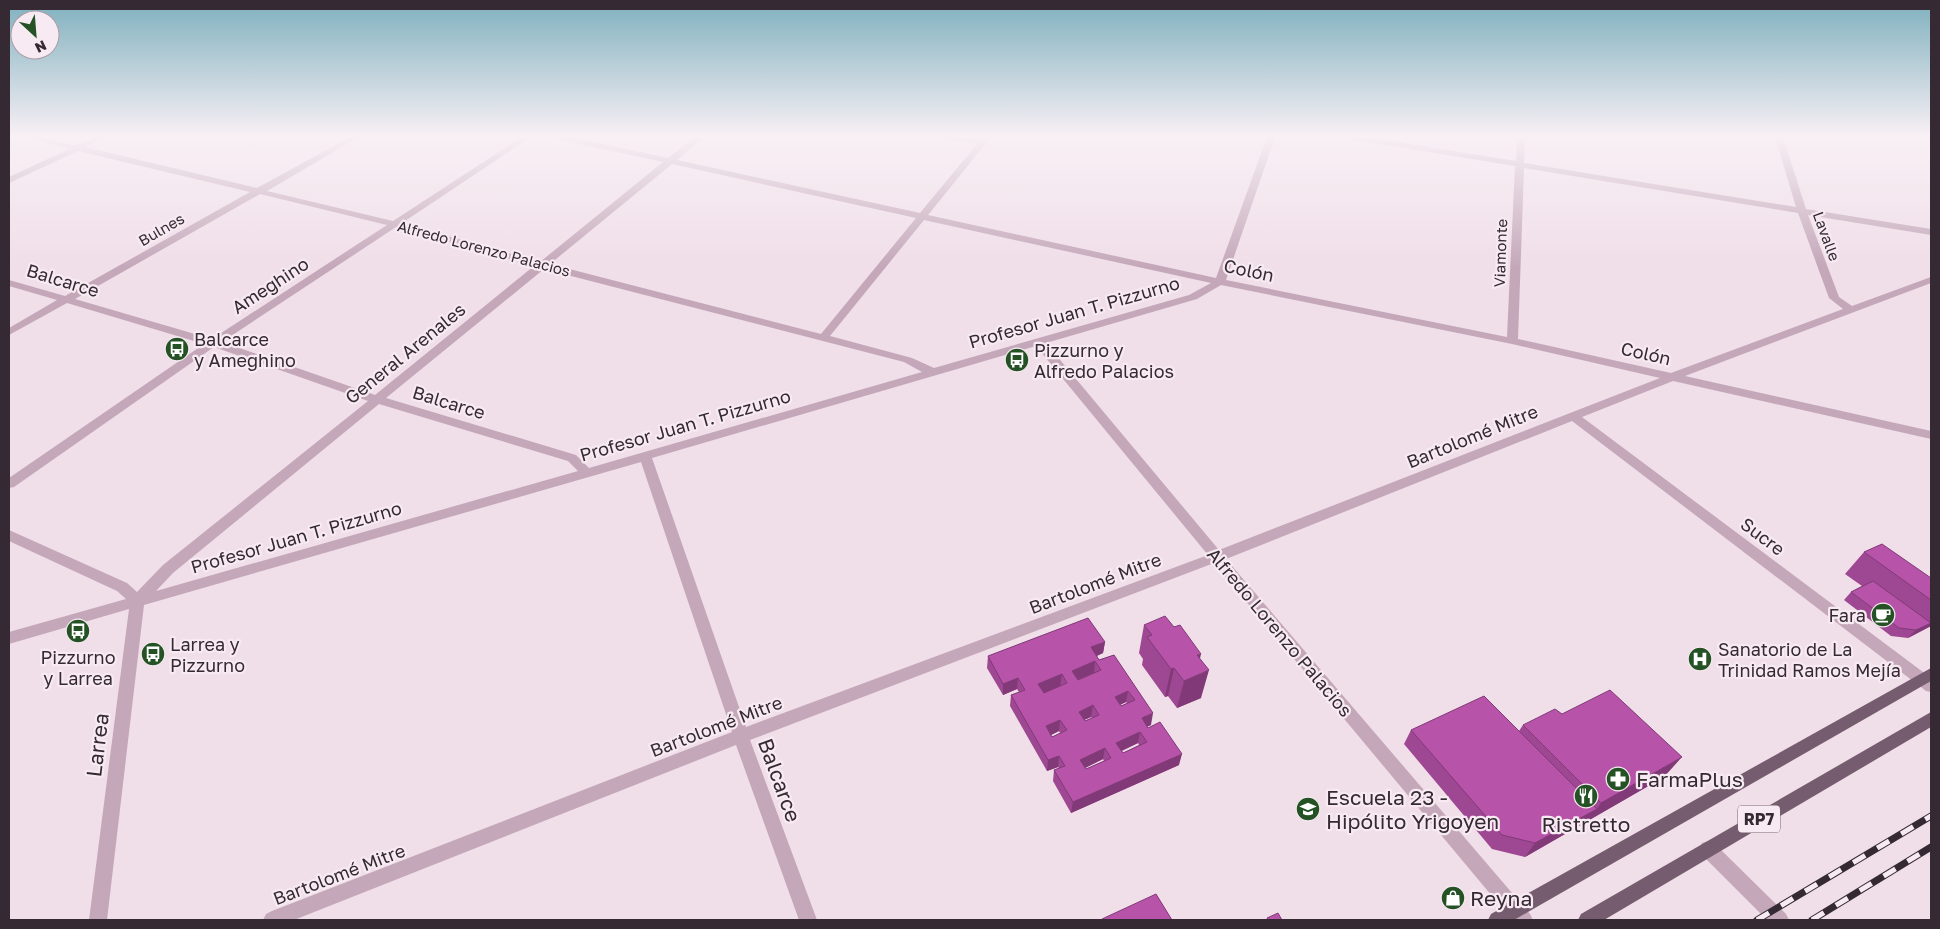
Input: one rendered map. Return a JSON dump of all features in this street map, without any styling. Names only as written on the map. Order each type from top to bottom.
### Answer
[{"type":"main road","name":"RP7","points":[[1497,920],[1520,915],[1928,680]]},
{"type":"main road","name":"RP7","points":[[1587,920],[1931,719]]},
{"type":"street","name":"Alfredo Lorenzo Palacios","points":[[209,180],[395,224],[541,265],[908,360],[932,372]]},
{"type":"street","name":"Bulnes","points":[[9,332],[278,180]]},
{"type":"street","name":"Ameghino","points":[[9,484],[213,343],[461,180]]},
{"type":"street","name":"General Arenales","points":[[137,601],[168,569],[645,180]]},
{"type":"street","name":"Colón","points":[[758,180],[1220,282],[1512,341],[1931,435]]},
{"type":"street","points":[[823,338],[951,180]]},
{"type":"street","points":[[1220,282],[1256,180]]},
{"type":"street","name":"Viamonte","points":[[1512,341],[1518,180]]},
{"type":"street","points":[[1617,180],[1931,232]]},
{"type":"street","name":"Lavalle","points":[[1792,180],[1834,298],[1850,310]]},
{"type":"street","name":"Bartolomé Mitre","points":[[272,920],[741,736],[1216,557],[1672,377],[1931,280]]},
{"type":"street","name":"Profesor Juan T. Pizzurno","points":[[9,638],[1039,342],[1192,297],[1220,282]]},
{"type":"street","name":"Balcarce","points":[[9,283],[213,343],[375,399],[572,458],[587,473]]},
{"type":"street","name":"Alfredo Lorenzo Palacios","points":[[1039,342],[1216,557],[1520,915]]},
{"type":"street","name":"Sucre","points":[[1573,416],[1928,680]]},
{"type":"street","name":"Balcarce","points":[[645,456],[741,736],[808,920]]},
{"type":"street","points":[[9,535],[122,587],[137,601]]},
{"type":"street","name":"Larrea","points":[[98,920],[137,601]]},
{"type":"street","points":[[1708,849],[1780,920]]},
{"type":"building","points":[[1882,544],[1931,578],[1931,600],[1864,552]]},
{"type":"building","points":[[1873,581],[1931,623],[1916,630],[1899,628],[1851,592]]},
{"type":"building","points":[[1165,616],[1174,627],[1180,625],[1201,654],[1197,655],[1209,670],[1184,681],[1174,668],[1171,669],[1147,637],[1152,635],[1144,625]]},
{"type":"building","points":[[1088,618],[1105,642],[1091,647],[1099,660],[1114,655],[1153,713],[1142,718],[1148,728],[1160,722],[1182,754],[1073,802],[1054,770],[1065,766],[1059,756],[1048,760],[1011,695],[1025,690],[1018,678],[1003,684],[988,656]],"holes":[[[1095,661],[1101,670],[1078,680],[1072,671]],[[1062,674],[1067,683],[1044,693],[1038,684]],[[1128,691],[1135,700],[1121,706],[1115,697]],[[1093,705],[1099,715],[1085,721],[1079,712]],[[1060,720],[1067,730],[1052,737],[1046,726]],[[1140,732],[1147,742],[1123,753],[1116,743]],[[1105,748],[1111,758],[1086,769],[1080,760]]]},
{"type":"building","points":[[1610,690],[1682,757],[1601,803],[1523,725],[1555,709],[1562,714]]},
{"type":"building","points":[[1484,696],[1597,809],[1535,843],[1502,835],[1411,730]]},
{"type":"building","points":[[1156,894],[1172,920],[1102,919]]},
{"type":"building","points":[[1278,913],[1282,920],[1268,920],[1267,918]]},
{"type":"railway","points":[[1757,920],[1931,816]]},
{"type":"railway","points":[[1812,920],[1931,847]]},
{"type":"place","name":"Balcarce y Ameghino","points":[[177,349]]},
{"type":"place","name":"Pizzurno y Alfredo Palacios","points":[[1017,360]]},
{"type":"place","name":"Fara","points":[[1883,615]]},
{"type":"place","name":"Pizzurno y Larrea","points":[[78,631]]},
{"type":"place","name":"Larrea y Pizzurno","points":[[153,654]]},
{"type":"place","name":"Sanatorio de La Trinidad Ramos Mejía","points":[[1700,659]]},
{"type":"place","name":"FarmaPlus","points":[[1618,779]]},
{"type":"place","name":"Ristretto","points":[[1586,796]]},
{"type":"place","name":"Escuela 23 - Hipólito Yrigoyen","points":[[1308,809]]},
{"type":"place","name":"Reyna","points":[[1453,898]]}]
